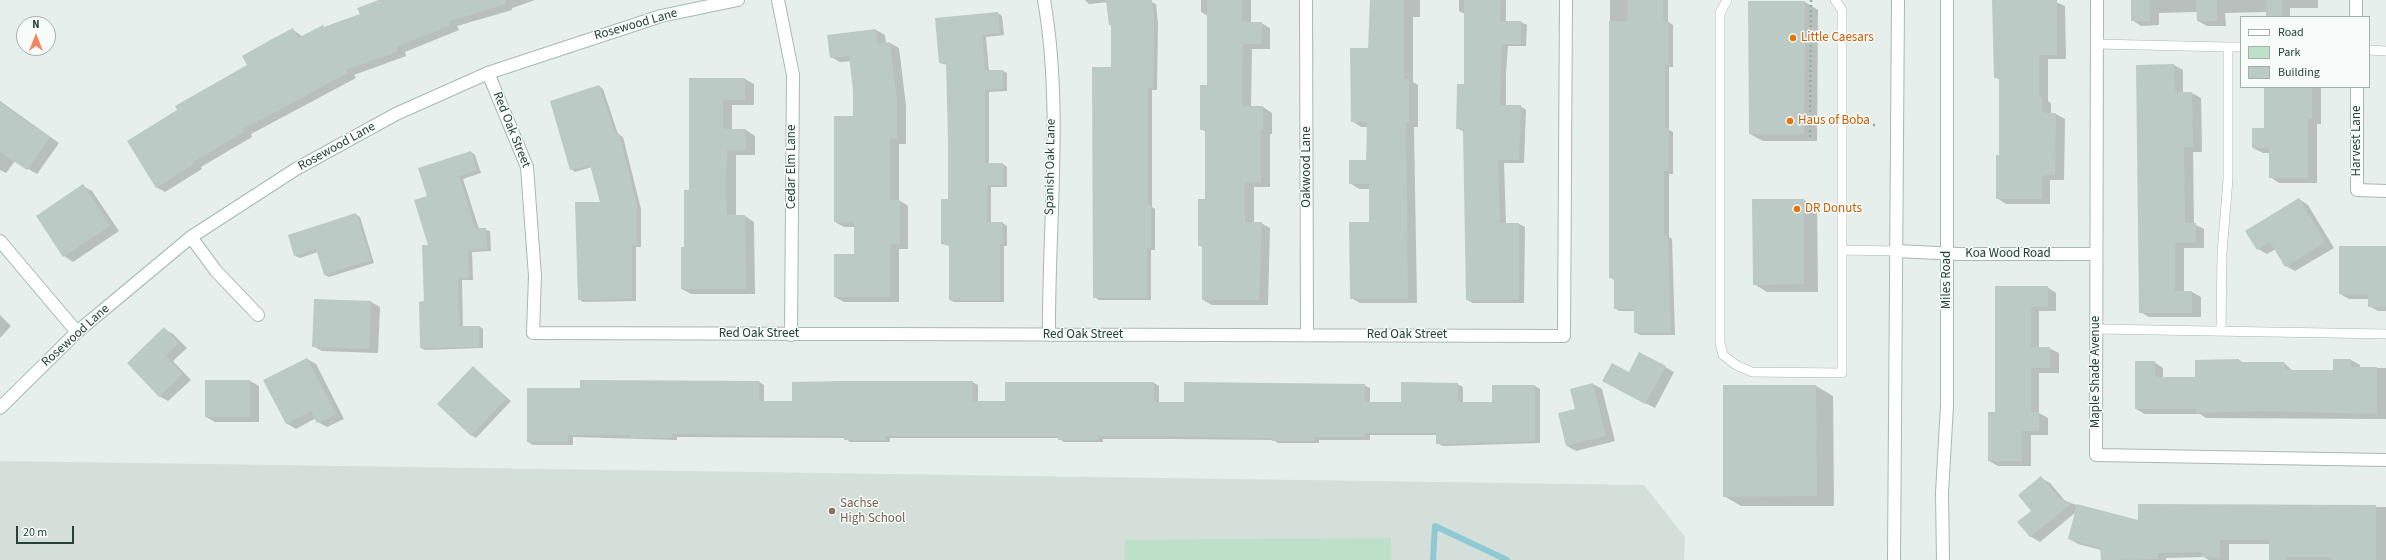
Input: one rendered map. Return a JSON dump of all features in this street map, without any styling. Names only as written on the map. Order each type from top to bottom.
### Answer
[{"type":"street","name":"Rosewood Lane","points":[[0,408],[77,332],[191,237],[302,166],[396,114],[488,73],[661,16],[738,0]]},
{"type":"street","name":"Cedar Elm Lane","points":[[778,0],[793,75],[791,335]]},
{"type":"street","name":"Spanish Oak Lane","points":[[1044,0],[1051,68],[1052,116],[1049,335]]},
{"type":"street","name":"Oakwood Lane","points":[[1306,0],[1307,335]]},
{"type":"street","name":"Red Oak Street","points":[[488,73],[527,167],[535,268],[533,333],[791,335],[1564,336],[1566,0]]},
{"type":"street","points":[[1894,560],[1898,0]]},
{"type":"street","name":"Miles Road","points":[[1943,560],[1942,493],[1947,405],[1947,0]]},
{"type":"street","name":"Maple Shade Avenue","points":[[2097,0],[2096,455],[2386,460]]},
{"type":"street","points":[[2356,0],[2356,16]]},
{"type":"street","name":"Harvest Lane","points":[[2357,88],[2358,190],[2386,191]]},
{"type":"street","points":[[191,237],[216,272],[258,316]]},
{"type":"street","points":[[0,241],[77,332]]},
{"type":"street","name":"Koa Wood Road","points":[[1896,251],[1947,253],[2096,254]]},
{"type":"lane","points":[[1727,0],[1720,13],[1720,343],[1723,355],[1736,365],[1752,372],[1842,373],[1842,10],[1836,0]]},
{"type":"lane","points":[[2097,44],[2240,47]]},
{"type":"lane","points":[[2221,331],[2222,253],[2228,179],[2228,46]]},
{"type":"lane","points":[[2370,50],[2386,51]]},
{"type":"lane","points":[[1842,250],[1896,251]]},
{"type":"lane","points":[[2096,329],[2386,334]]},
{"type":"path","points":[[1810,138],[1811,0]]},
{"type":"shaded area","name":"Sachse High School","points":[[0,461],[1644,485],[1685,537],[1684,560],[0,560]]},
{"type":"green space","points":[[1391,538],[1391,560],[1125,560],[1125,540]]},
{"type":"building","points":[[379,0],[506,0],[506,4],[449,21],[450,25],[397,47],[398,51],[346,70],[348,73],[243,129],[244,132],[193,162],[194,164],[156,188],[127,141],[177,110],[175,106],[247,65],[242,56],[272,39],[293,28],[298,38],[323,25],[324,27],[360,14],[357,8]]},
{"type":"building","points":[[1106,0],[1152,0],[1154,21],[1153,88],[1148,88],[1148,205],[1151,205],[1151,248],[1147,248],[1147,298],[1093,298],[1092,67],[1111,67],[1111,25],[1109,25]]},
{"type":"building","points":[[1207,0],[1242,0],[1242,22],[1262,22],[1262,44],[1243,44],[1242,69],[1242,106],[1263,106],[1263,130],[1261,130],[1261,182],[1245,182],[1245,222],[1262,222],[1259,300],[1202,300],[1202,246],[1198,246],[1198,199],[1205,199],[1205,130],[1200,130],[1200,85],[1207,85]]},
{"type":"building","points":[[1370,0],[1404,0],[1404,79],[1409,79],[1409,122],[1406,122],[1408,299],[1350,299],[1349,222],[1369,222],[1369,184],[1349,184],[1349,160],[1366,160],[1367,122],[1351,122],[1350,48],[1368,48]]},
{"type":"building","points":[[1464,0],[1501,0],[1500,21],[1521,21],[1521,44],[1502,44],[1500,105],[1521,105],[1519,160],[1498,160],[1500,223],[1519,223],[1519,300],[1466,300],[1463,129],[1456,129],[1457,84],[1464,84]]},
{"type":"building","points":[[1627,0],[1663,0],[1663,21],[1669,21],[1669,65],[1665,65],[1665,128],[1669,128],[1669,171],[1664,171],[1664,236],[1668,236],[1671,333],[1634,333],[1634,309],[1614,309],[1614,278],[1609,278],[1609,21],[1627,21]]},
{"type":"building","points":[[1992,0],[2057,0],[2057,55],[2039,55],[2039,97],[2042,97],[2042,113],[2056,113],[2055,175],[2042,175],[2042,199],[1996,199],[1996,155],[1999,155],[1999,78],[1994,78]]},
{"type":"building","points":[[2131,0],[2150,0],[2150,21],[2131,21]]},
{"type":"building","points":[[2196,0],[2217,0],[2217,21],[2197,21]]},
{"type":"building","points":[[2266,0],[2282,0],[2282,16],[2266,16]]},
{"type":"building","points":[[1748,1],[1805,1],[1804,134],[1749,134]]},
{"type":"building","points":[[998,12],[1000,33],[982,35],[985,70],[1003,70],[1003,89],[985,90],[985,163],[1003,163],[1003,185],[987,185],[987,222],[1003,222],[1003,244],[1000,244],[1000,300],[949,300],[949,244],[941,244],[941,199],[948,199],[946,63],[939,63],[935,18]]},
{"type":"building","points":[[876,29],[877,44],[890,42],[897,101],[897,139],[890,139],[890,200],[900,200],[900,244],[890,244],[890,297],[834,297],[834,254],[854,254],[854,222],[834,222],[834,116],[853,116],[853,91],[849,56],[830,58],[827,35]]},
{"type":"building","points":[[2174,64],[2175,92],[2192,92],[2193,147],[2184,147],[2185,223],[2196,223],[2196,243],[2175,243],[2175,291],[2192,291],[2192,313],[2139,313],[2136,65]]},
{"type":"building","points":[[689,78],[745,78],[745,100],[723,100],[723,129],[746,129],[746,150],[727,150],[726,190],[727,215],[745,215],[746,289],[681,289],[681,247],[684,247],[684,190],[689,190]]},
{"type":"building","points":[[599,85],[615,134],[619,133],[637,206],[637,245],[632,245],[632,299],[578,300],[575,202],[600,202],[590,165],[570,170],[550,101]]},
{"type":"building","points":[[2264,88],[2312,88],[2312,119],[2308,119],[2308,178],[2269,178],[2269,148],[2252,148],[2252,128],[2264,128]]},
{"type":"building","points":[[0,103],[50,137],[27,170],[0,152]]},
{"type":"building","points":[[471,151],[477,170],[459,176],[475,228],[486,228],[487,249],[468,250],[469,278],[458,278],[459,326],[479,326],[479,347],[420,348],[419,302],[424,301],[422,245],[428,245],[414,200],[427,196],[418,168]]},
{"type":"building","points":[[83,184],[110,226],[63,257],[36,216]]},
{"type":"building","points":[[2299,198],[2325,242],[2285,267],[2270,242],[2257,250],[2245,231]]},
{"type":"building","points":[[1752,199],[1804,199],[1804,284],[1753,285]]},
{"type":"building","points":[[356,213],[371,260],[324,275],[316,249],[294,256],[288,235]]},
{"type":"building","points":[[2339,246],[2386,246],[2386,307],[2368,307],[2368,294],[2339,294]]},
{"type":"building","points":[[1995,286],[2048,286],[2048,307],[2031,307],[2031,347],[2050,347],[2050,368],[2031,368],[2031,412],[2039,412],[2039,431],[2022,431],[2022,461],[1988,461],[1988,412],[1995,412]]},
{"type":"building","points":[[314,299],[371,301],[369,349],[312,347]]},
{"type":"building","points":[[164,327],[179,343],[165,356],[183,374],[159,397],[127,363]]},
{"type":"building","points":[[1639,352],[1666,366],[1645,404],[1602,381],[1612,363],[1629,372]]},
{"type":"building","points":[[307,358],[336,414],[317,423],[311,411],[286,424],[263,380]]},
{"type":"building","points":[[2239,359],[2239,362],[2284,362],[2285,370],[2333,370],[2333,359],[2351,359],[2351,367],[2377,367],[2377,414],[2263,411],[2196,413],[2196,409],[2135,409],[2135,361],[2155,361],[2155,377],[2195,377],[2195,360]]},
{"type":"building","points":[[473,366],[507,398],[471,436],[437,404]]},
{"type":"building","points":[[205,380],[250,380],[250,417],[205,417]]},
{"type":"building","points":[[580,380],[759,381],[759,401],[792,401],[792,382],[973,381],[973,401],[1005,401],[1005,382],[1154,382],[1154,402],[1184,402],[1184,382],[1365,384],[1365,402],[1401,402],[1401,382],[1458,383],[1458,402],[1492,402],[1492,385],[1535,385],[1535,441],[1436,444],[1436,433],[1365,433],[1365,437],[1314,437],[1314,441],[1272,441],[1272,438],[1164,436],[1098,436],[1098,440],[1058,440],[1058,436],[885,436],[885,440],[844,440],[844,436],[672,434],[672,438],[631,438],[631,435],[568,435],[568,442],[527,442],[527,388],[580,388]]},
{"type":"building","points":[[1593,383],[1606,436],[1566,446],[1558,413],[1575,409],[1570,389]]},
{"type":"building","points":[[1723,385],[1816,385],[1817,496],[1723,497]]},
{"type":"building","points":[[2041,476],[2060,499],[2072,503],[2030,537],[2017,522],[2031,511],[2018,495]]},
{"type":"building","points":[[2077,504],[2138,520],[2138,504],[2376,505],[2376,560],[2332,560],[2332,557],[2287,557],[2287,560],[2269,560],[2269,540],[2220,540],[2220,557],[2201,557],[2201,552],[2158,553],[2158,559],[2101,560],[2100,548],[2068,539]]},
{"type":"waterway","points":[[1433,560],[1435,526],[1507,560]]},
{"type":"place","name":"Little Caesars","points":[[1793,38]]},
{"type":"place","name":"Haus of Boba","points":[[1790,121]]},
{"type":"place","name":"DR Donuts","points":[[1797,209]]},
{"type":"place","name":"Sachse High School","points":[[832,511]]}]
